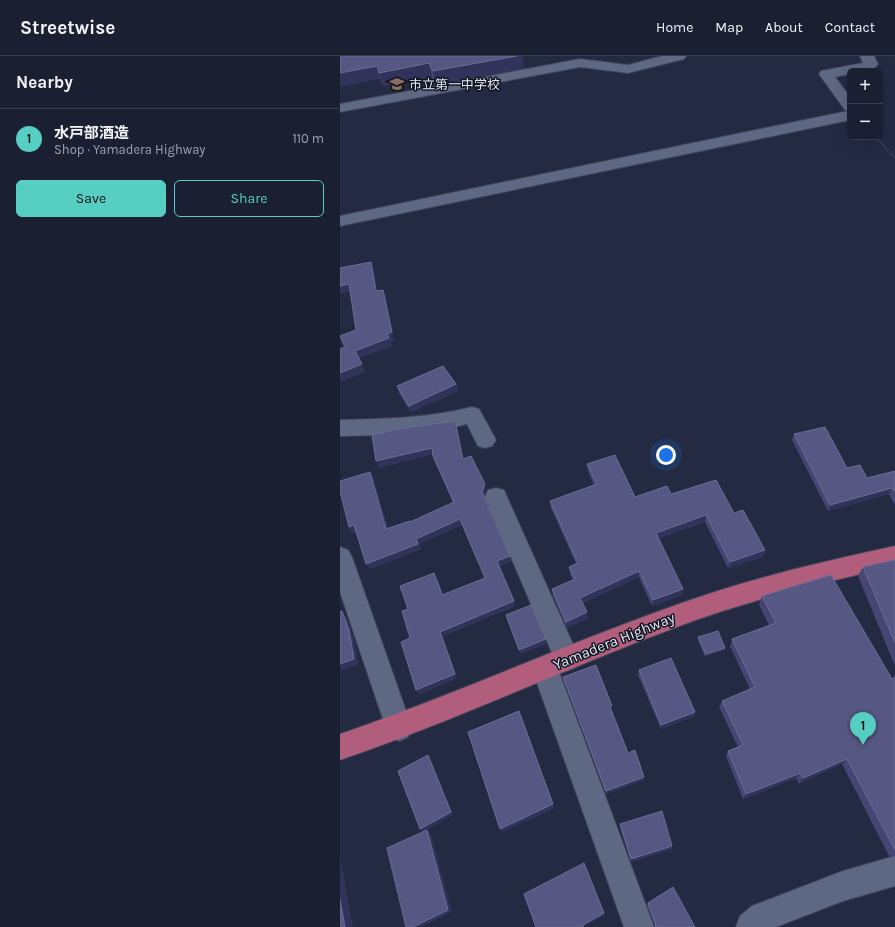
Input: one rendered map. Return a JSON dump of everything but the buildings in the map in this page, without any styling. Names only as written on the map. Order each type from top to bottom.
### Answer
[{"type":"main road","name":"Yamadera Highway","points":[[340,747],[399,728],[677,616],[798,579],[895,556]]},
{"type":"lane","points":[[340,108],[580,63],[628,69],[679,56]]},
{"type":"lane","points":[[848,104],[826,74],[867,67],[871,64],[867,56]]},
{"type":"lane","points":[[340,221],[847,117]]},
{"type":"lane","points":[[340,428],[384,427],[444,422],[472,415],[485,440]]},
{"type":"lane","points":[[496,497],[556,664],[639,927]]},
{"type":"lane","points":[[340,557],[399,728]]},
{"type":"lane","points":[[751,927],[763,917],[843,886],[895,871]]},
{"type":"path","points":[[879,140],[895,158]]},
{"type":"place","name":"市立第一中学校","points":[[397,84]]},
{"type":"place","name":"水戸部酒造","points":[[863,745]]}]
